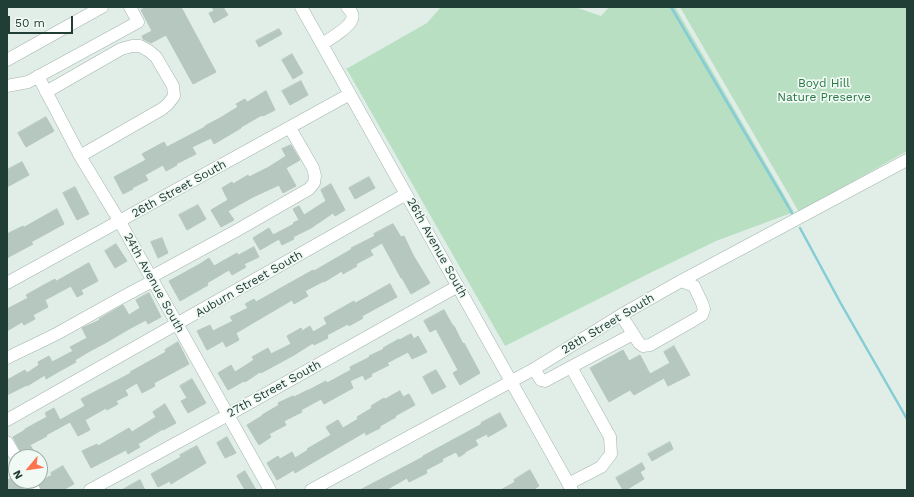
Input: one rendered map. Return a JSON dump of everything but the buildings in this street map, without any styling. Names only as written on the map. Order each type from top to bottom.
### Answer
[{"type":"street","points":[[7,60],[87,11],[102,7]]},
{"type":"street","points":[[7,86],[28,82],[138,22],[130,7]]},
{"type":"street","name":"26th Avenue South","points":[[301,7],[570,487]]},
{"type":"street","points":[[322,44],[348,26],[352,19],[352,15],[347,7]]},
{"type":"street","points":[[46,92],[121,49],[132,46],[140,46],[149,51],[156,58],[173,86],[174,96],[162,109],[80,156]]},
{"type":"street","name":"24th Avenue South","points":[[38,76],[80,156],[120,222],[270,490]]},
{"type":"street","name":"26th Street South","points":[[7,283],[350,94]]},
{"type":"street","points":[[7,358],[60,332],[309,189],[314,183],[315,176],[313,168],[290,128]]},
{"type":"street","name":"28th Street South","points":[[311,490],[511,382],[621,315],[681,281],[906,160]]},
{"type":"street","name":"Auburn Street South","points":[[7,420],[406,194]]},
{"type":"street","points":[[621,315],[639,343],[643,346],[650,345],[702,314],[704,309],[702,302],[694,286],[681,281]]},
{"type":"street","name":"27th Street South","points":[[90,490],[228,415],[458,286]]},
{"type":"street","points":[[534,369],[541,380],[545,381],[633,334]]},
{"type":"street","points":[[570,487],[601,467],[611,454],[610,437],[571,367]]},
{"type":"green space","points":[[441,7],[575,7],[601,16],[609,7],[675,7],[794,212],[716,241],[505,346],[346,68],[427,23]]},
{"type":"green space","name":"Boyd Hill Nature Preserve","points":[[680,7],[907,7],[907,151],[799,212]]},
{"type":"waterway","points":[[671,7],[793,215]]},
{"type":"waterway","points":[[800,228],[840,302],[907,419]]}]
